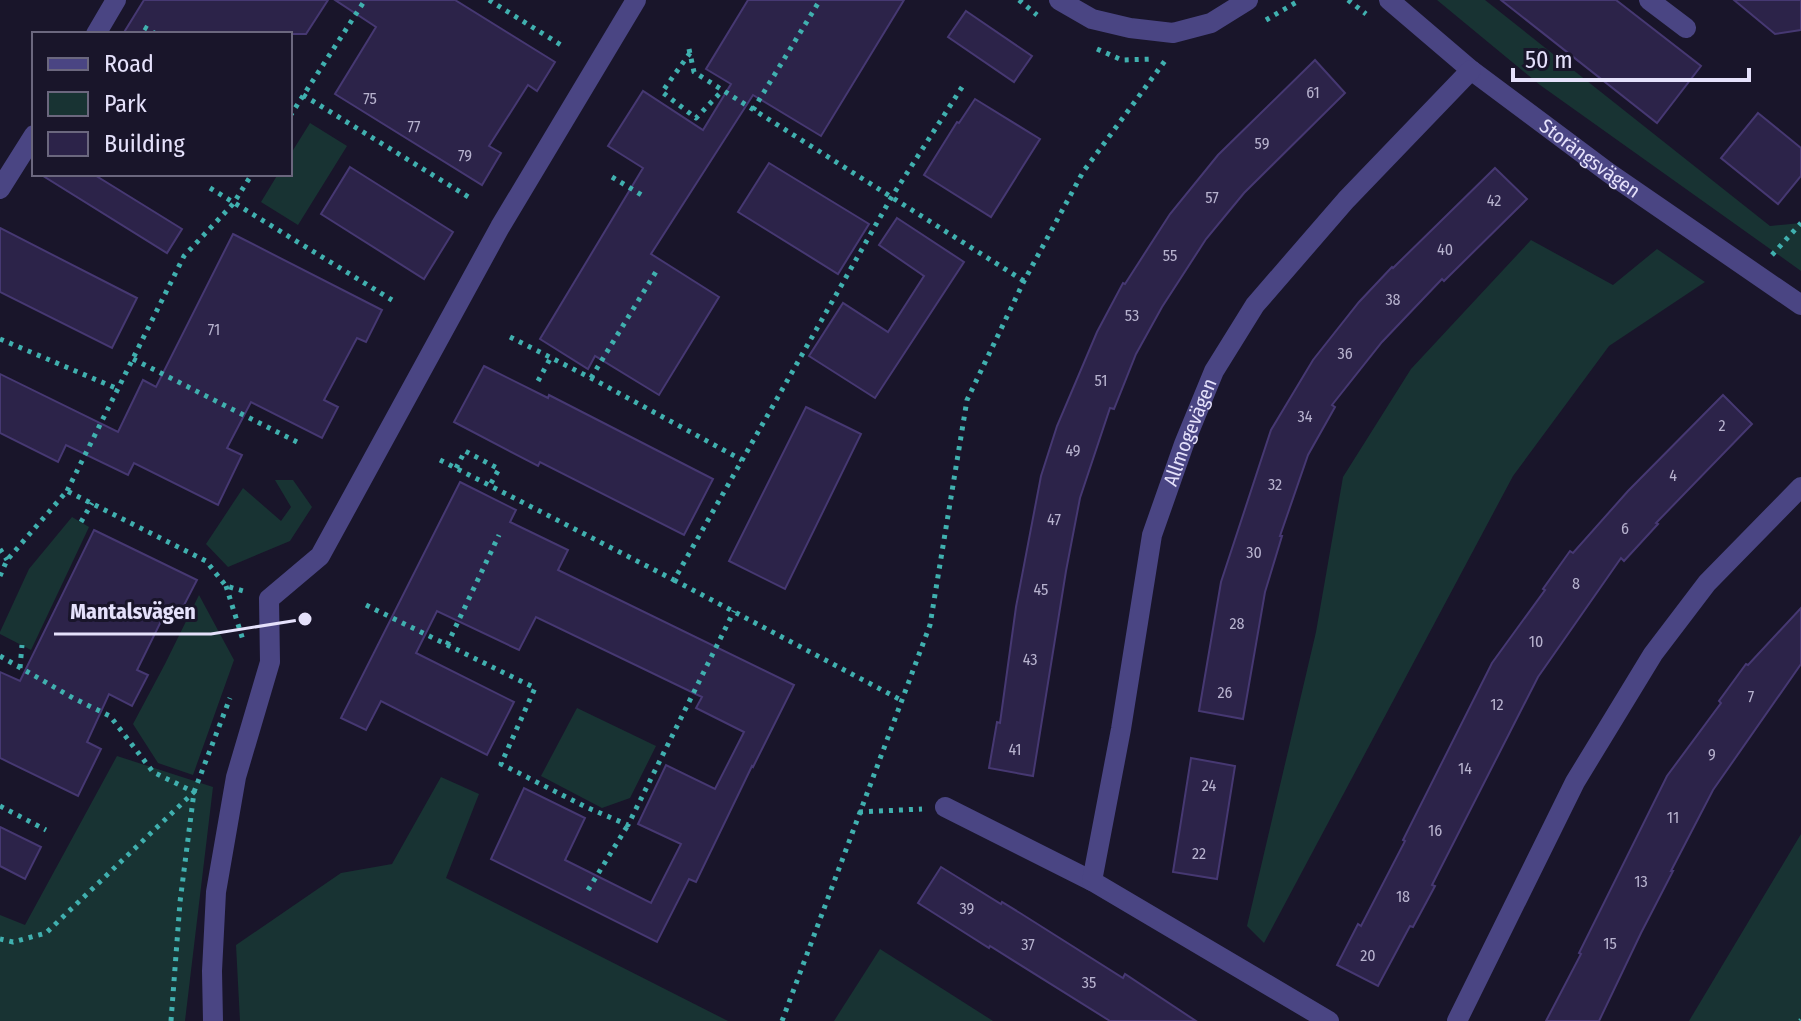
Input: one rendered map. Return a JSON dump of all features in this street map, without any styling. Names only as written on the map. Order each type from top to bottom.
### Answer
[{"type":"street","points":[[97,32],[116,0]]},
{"type":"street","points":[[213,1021],[216,892],[236,777],[270,662],[269,599],[320,556],[500,227],[636,0]]},
{"type":"street","points":[[1059,0],[1092,19],[1173,33],[1211,23],[1248,0]]},
{"type":"street","name":"Storängsvägen","points":[[1389,0],[1471,70],[1609,173],[1801,305]]},
{"type":"street","points":[[1649,0],[1686,28]]},
{"type":"street","name":"Allmogevägen","points":[[1092,881],[1121,729],[1152,535],[1214,371],[1255,305],[1346,200],[1471,70]]},
{"type":"street","points":[[0,189],[32,138]]},
{"type":"street","points":[[1457,1021],[1575,782],[1653,654],[1707,583],[1801,487]]},
{"type":"street","points":[[945,807],[1092,881],[1329,1021]]},
{"type":"path","points":[[292,113],[365,0]]},
{"type":"path","points":[[489,0],[561,45]]},
{"type":"path","points":[[753,110],[820,0]]},
{"type":"path","points":[[144,27],[153,32]]},
{"type":"path","points":[[723,90],[696,118],[662,92],[690,51],[694,72],[723,90],[891,198],[1024,281]]},
{"type":"path","points":[[782,1021],[930,625],[967,400],[1024,281],[1083,172],[1167,58]]},
{"type":"path","points":[[674,580],[891,198],[964,84]]},
{"type":"path","points":[[303,95],[470,198]]},
{"type":"path","points":[[0,576],[7,560],[67,491],[184,256],[233,204],[251,176]]},
{"type":"path","points":[[612,177],[645,197]]},
{"type":"path","points":[[210,188],[392,300]]},
{"type":"path","points":[[1771,256],[1801,223]]},
{"type":"path","points":[[591,378],[657,270]]},
{"type":"path","points":[[510,337],[742,460]]},
{"type":"path","points":[[0,339],[118,389]]},
{"type":"path","points":[[538,381],[551,357]]},
{"type":"path","points":[[133,359],[297,442]]},
{"type":"path","points":[[456,468],[465,451],[499,469],[490,485]]},
{"type":"path","points":[[440,460],[901,700]]},
{"type":"path","points":[[67,491],[206,561],[226,586],[247,653]]},
{"type":"path","points":[[81,522],[92,503]]},
{"type":"path","points":[[447,645],[499,535]]},
{"type":"path","points":[[0,549],[7,560]]},
{"type":"path","points":[[226,586],[269,599]]},
{"type":"path","points":[[366,605],[535,688],[501,764],[628,825]]},
{"type":"path","points":[[588,890],[628,825],[734,611]]},
{"type":"path","points":[[20,668],[22,645]]},
{"type":"path","points":[[0,656],[110,716],[153,772],[194,792]]},
{"type":"path","points":[[171,1021],[180,902],[194,792],[231,695]]},
{"type":"path","points":[[0,939],[13,942],[46,933],[194,792]]},
{"type":"path","points":[[0,806],[46,830]]},
{"type":"path","points":[[859,812],[945,807]]},
{"type":"green space","points":[[1437,0],[1485,0],[1770,226],[1801,223],[1801,271],[1540,85]]},
{"type":"green space","points":[[310,123],[347,146],[298,225],[261,202],[277,176],[292,176],[292,152]]},
{"type":"green space","points":[[1531,240],[1613,285],[1657,249],[1705,282],[1609,346],[1513,476],[1264,943],[1247,926],[1316,632],[1343,477],[1411,369]]},
{"type":"green space","points":[[275,480],[293,480],[312,507],[290,541],[228,567],[206,544],[243,488],[281,521],[291,507]]},
{"type":"green space","points":[[72,517],[89,527],[31,650],[0,632],[29,569]]},
{"type":"green space","points":[[199,595],[234,660],[193,775],[158,763],[133,724]]},
{"type":"green space","points":[[577,708],[656,746],[630,798],[602,808],[541,776]]},
{"type":"green space","points":[[117,756],[213,787],[185,1021],[0,1021],[0,915],[25,925]]},
{"type":"green space","points":[[441,777],[479,794],[446,878],[728,1021],[240,1021],[236,945],[341,873],[392,864]]},
{"type":"green space","points":[[1801,834],[1801,1021],[1689,1021]]},
{"type":"green space","points":[[880,949],[993,1021],[834,1021]]},
{"type":"building","points":[[144,0],[328,0],[306,34],[124,32]]},
{"type":"building","points":[[335,0],[455,0],[555,62],[537,91],[528,85],[489,146],[501,153],[482,185],[335,94],[376,27]]},
{"type":"building","points":[[748,0],[904,0],[821,136],[753,95],[651,254],[719,297],[659,395],[595,356],[588,369],[540,339],[643,168],[608,146],[643,91],[703,130],[731,84],[706,69]]},
{"type":"building","points":[[1501,0],[1616,0],[1701,66],[1657,123]]},
{"type":"building","points":[[1734,0],[1801,0],[1801,30],[1775,34]]},
{"type":"building","points":[[966,11],[1032,56],[1014,82],[948,37]]},
{"type":"building","points":[[1315,60],[1345,93],[1244,193],[1206,239],[1162,307],[1136,354],[1114,409],[1110,408],[1080,498],[1033,776],[989,768],[997,722],[1000,723],[1016,607],[1041,476],[1057,426],[1097,332],[1123,283],[1170,214],[1218,155]]},
{"type":"building","points":[[975,99],[1040,139],[991,217],[924,175]]},
{"type":"building","points":[[1758,113],[1801,148],[1801,176],[1778,204],[1721,158]]},
{"type":"building","points":[[769,163],[869,224],[838,274],[738,212]]},
{"type":"building","points":[[350,167],[453,232],[424,279],[321,214]]},
{"type":"building","points":[[1495,168],[1527,199],[1444,281],[1442,279],[1382,342],[1332,405],[1335,407],[1308,455],[1280,536],[1265,592],[1243,719],[1199,711],[1221,582],[1271,430],[1313,360],[1359,302]]},
{"type":"building","points":[[43,176],[96,176],[182,229],[167,253]]},
{"type":"building","points":[[897,218],[964,262],[875,398],[809,356],[843,303],[888,332],[924,276],[879,245]]},
{"type":"building","points":[[0,228],[137,298],[112,348],[0,292]]},
{"type":"building","points":[[233,234],[382,310],[366,342],[357,338],[324,400],[338,407],[322,438],[251,402],[227,448],[242,455],[218,505],[134,463],[128,475],[66,445],[58,462],[0,433],[0,374],[118,432],[143,380],[156,387]]},
{"type":"building","points":[[484,366],[548,398],[549,395],[713,479],[684,535],[540,462],[538,466],[454,422]]},
{"type":"building","points":[[1723,395],[1752,424],[1656,523],[1624,561],[1621,558],[1538,677],[1432,885],[1435,886],[1378,986],[1337,965],[1405,841],[1492,663],[1570,551],[1573,553],[1628,491]]},
{"type":"building","points":[[806,407],[861,434],[785,589],[729,561]]},
{"type":"building","points":[[460,482],[516,510],[510,522],[568,550],[558,570],[794,685],[696,882],[689,879],[657,942],[491,859],[524,788],[585,818],[565,860],[651,903],[681,844],[638,824],[666,765],[715,789],[744,732],[696,708],[702,697],[536,617],[519,650],[437,611],[416,653],[514,702],[487,755],[381,701],[366,730],[341,718]]},
{"type":"building","points":[[94,530],[197,580],[181,611],[169,605],[137,670],[148,675],[132,706],[109,694],[87,742],[101,749],[78,796],[0,758],[0,672],[20,681]]},
{"type":"building","points":[[1801,608],[1801,664],[1713,790],[1599,1021],[1546,1021],[1667,776],[1746,664]]},
{"type":"building","points":[[1191,758],[1235,766],[1217,879],[1173,872]]},
{"type":"building","points":[[0,827],[41,847],[25,879],[0,866]]},
{"type":"building","points":[[941,867],[1123,978],[1125,974],[1196,1021],[1110,1021],[989,948],[918,903]]},
{"type":"place","name":"Mantalsvägen","points":[[305,619]]}]
